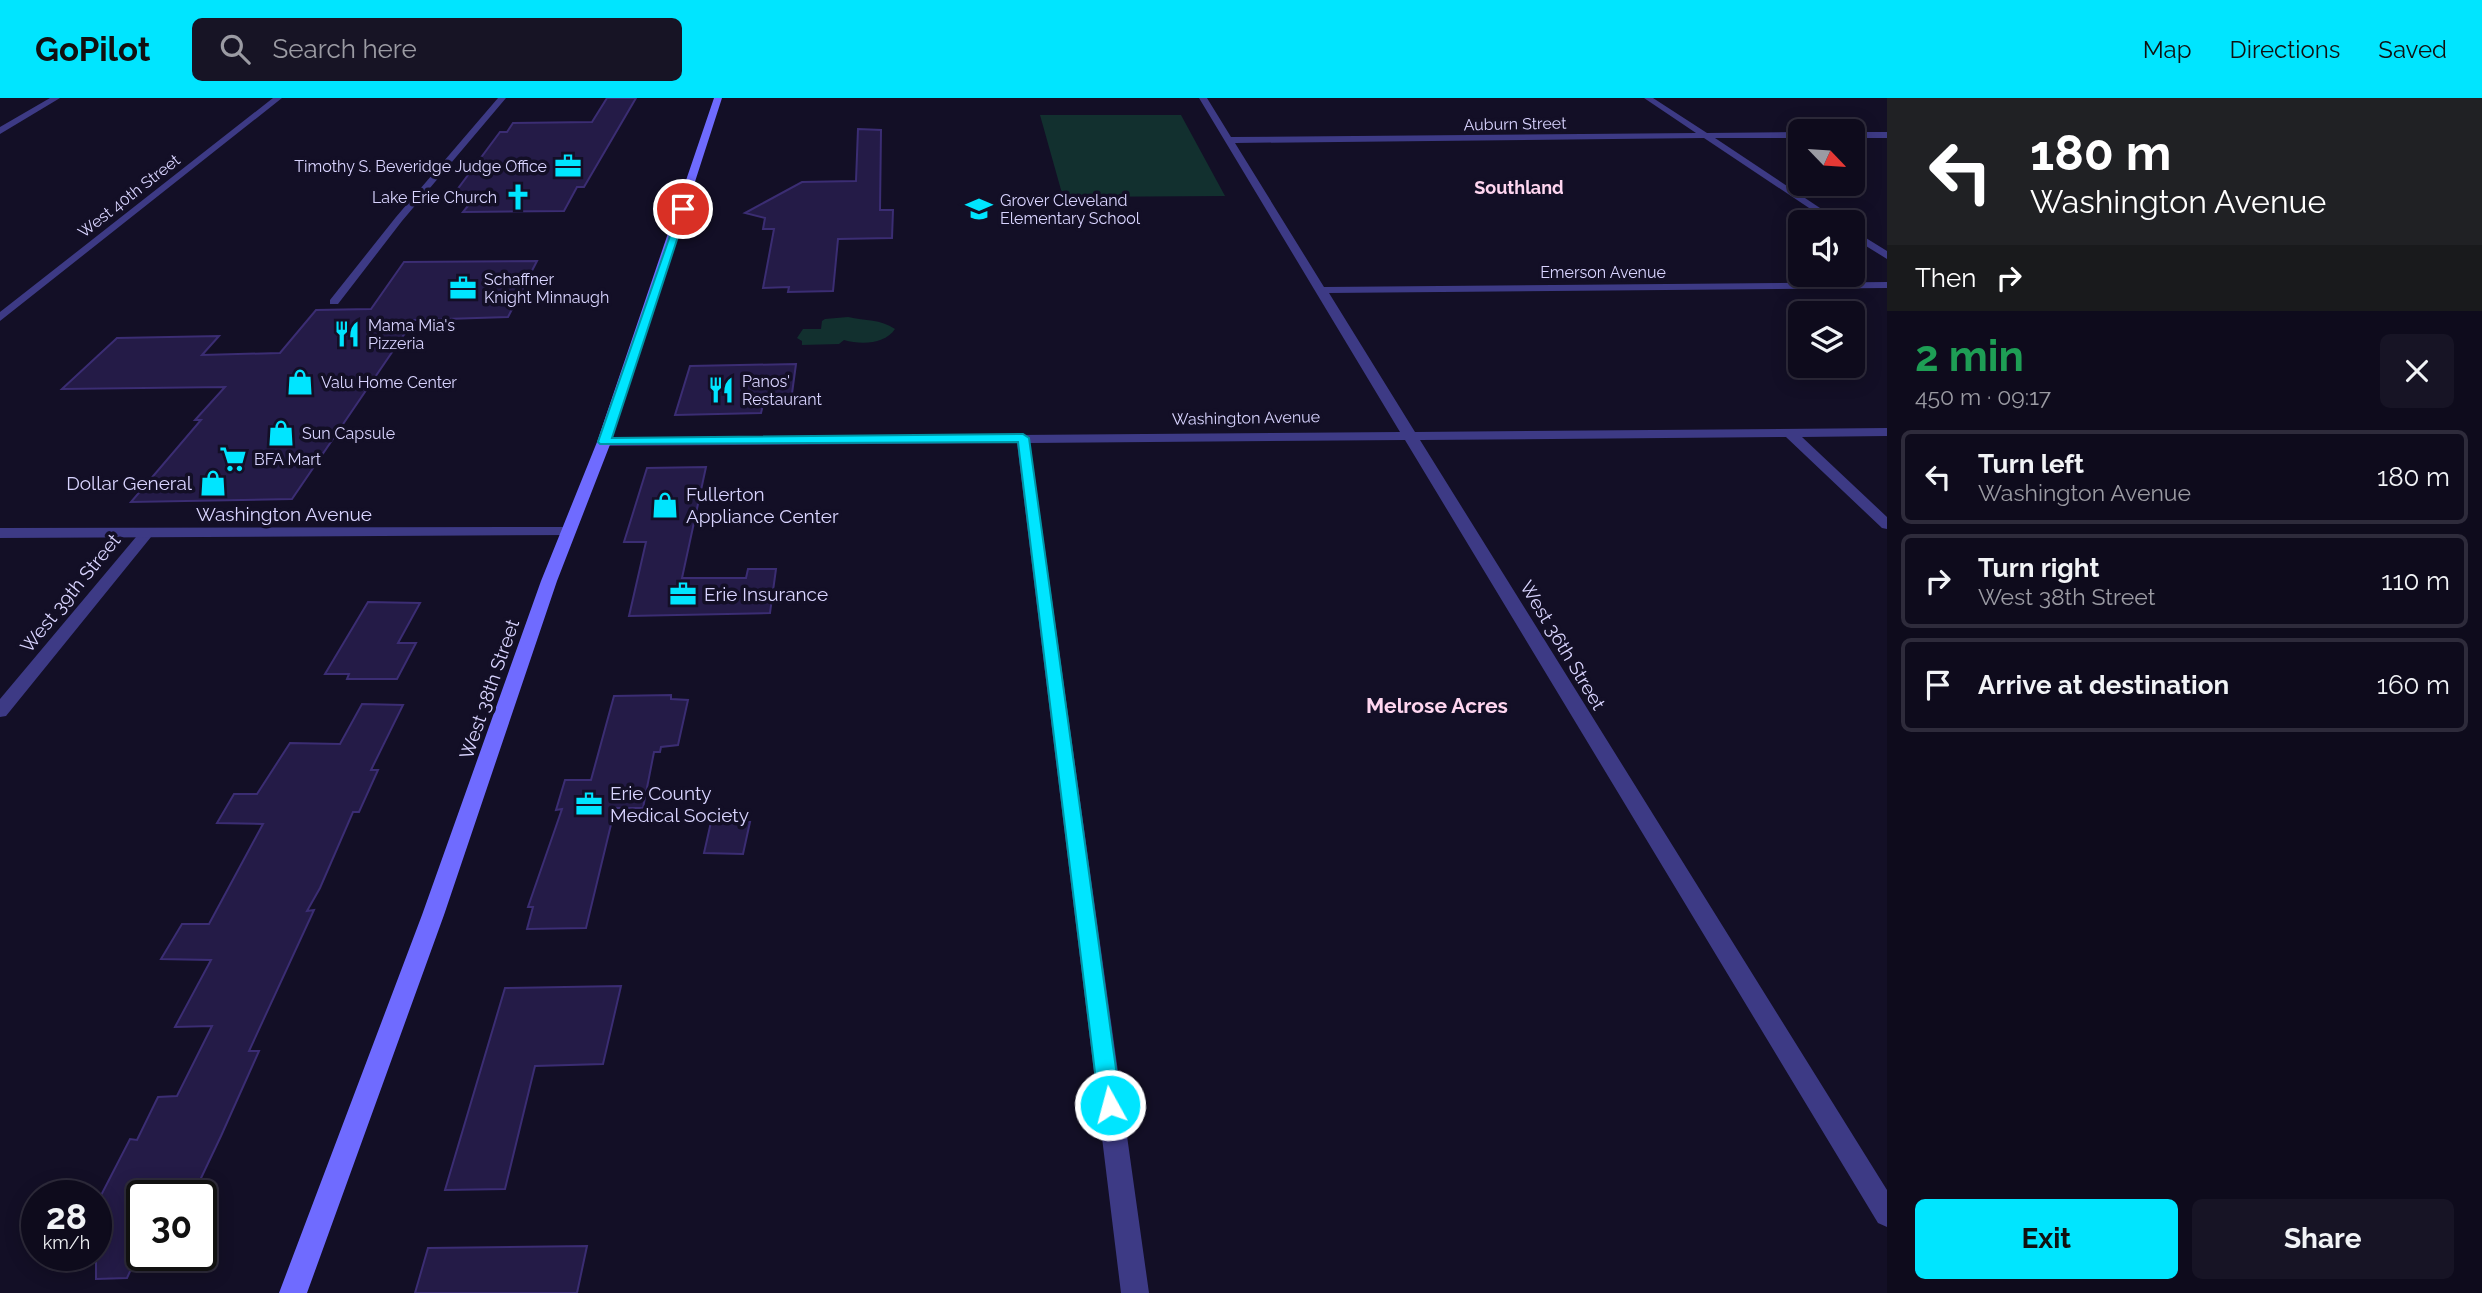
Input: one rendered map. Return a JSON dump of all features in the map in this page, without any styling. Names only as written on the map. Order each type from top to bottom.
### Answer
[{"type":"main road","name":"West 38th Street","points":[[293,1293],[604,442],[719,98]]},
{"type":"street","points":[[0,131],[56,98]]},
{"type":"street","name":"West 40th Street","points":[[0,318],[278,98]]},
{"type":"street","points":[[334,302],[399,219],[502,98]]},
{"type":"street","name":"West 36th Street","points":[[1203,98],[1887,1214]]},
{"type":"street","points":[[1648,98],[1818,210]]},
{"type":"street","name":"Auburn Street","points":[[1229,140],[1788,135]]},
{"type":"street","points":[[1866,135],[1887,135]]},
{"type":"street","points":[[1865,241],[1887,256]]},
{"type":"street","name":"Emerson Avenue","points":[[1320,290],[1887,285]]},
{"type":"street","name":"Washington Avenue","points":[[604,442],[1887,432]]},
{"type":"street","points":[[1790,433],[1887,525]]},
{"type":"street","points":[[1023,438],[1135,1293]]},
{"type":"street","name":"Washington Avenue","points":[[0,533],[569,532]]},
{"type":"street","name":"West 39th Street","points":[[0,711],[146,534]]},
{"type":"green space","points":[[1040,115],[1181,115],[1225,196],[1063,197]]},
{"type":"green space","points":[[848,317],[878,322],[895,329],[885,338],[865,343],[844,340],[839,344],[802,345],[802,341],[797,338],[803,329],[821,329],[825,319]]},
{"type":"building","points":[[607,98],[636,98],[584,187],[577,187],[564,211],[463,212],[476,196],[454,194],[500,132],[507,132],[513,123],[592,122]]},
{"type":"building","points":[[858,129],[881,130],[880,210],[893,210],[892,238],[838,239],[833,291],[788,292],[789,287],[763,288],[774,229],[763,229],[765,218],[745,213],[802,182],[856,181]]},
{"type":"building","points":[[537,261],[508,317],[414,320],[292,499],[131,502],[201,420],[195,420],[225,387],[62,389],[117,338],[219,336],[202,355],[280,353],[316,310],[371,309],[404,262]]},
{"type":"building","points":[[796,364],[791,401],[764,401],[761,413],[675,415],[690,366]]},
{"type":"building","points":[[706,467],[682,578],[746,578],[748,569],[776,569],[770,613],[629,616],[646,542],[624,542],[647,468]]},
{"type":"building","points":[[368,602],[420,603],[398,643],[416,643],[397,679],[347,679],[349,674],[325,674]]},
{"type":"building","points":[[671,695],[671,699],[688,700],[678,745],[661,747],[660,752],[654,752],[643,808],[615,808],[586,928],[527,929],[533,907],[528,907],[562,809],[556,810],[565,780],[591,780],[614,696]]},
{"type":"building","points":[[362,704],[403,705],[371,770],[378,770],[359,812],[353,812],[307,911],[314,910],[249,1051],[259,1051],[200,1180],[126,1180],[126,1271],[130,1271],[127,1278],[96,1279],[96,1271],[112,1271],[112,1180],[109,1180],[130,1139],[137,1140],[158,1097],[177,1096],[212,1026],[175,1027],[211,960],[161,959],[182,924],[209,924],[263,824],[217,823],[234,794],[257,794],[290,743],[340,744]]},
{"type":"building","points":[[711,822],[750,822],[743,854],[704,853]]},
{"type":"building","points":[[621,986],[603,1064],[535,1066],[505,1189],[445,1190],[505,988]]},
{"type":"building","points":[[587,1246],[577,1293],[415,1293],[428,1248]]},
{"type":"place","name":"Timothy S. Beveridge Judge Office","points":[[568,166]]},
{"type":"place","name":"Lake Erie Church","points":[[518,197]]},
{"type":"place","name":"Grover Cleveland Elementary School","points":[[979,209]]},
{"type":"place","name":"Schaffner Knight Minnaugh","points":[[463,288]]},
{"type":"place","name":"Mama Mia's Pizzeria","points":[[347,334]]},
{"type":"place","name":"Valu Home Center","points":[[300,382]]},
{"type":"place","name":"Panos' Restaurant","points":[[721,390]]},
{"type":"place","name":"Sun Capsule","points":[[281,433]]},
{"type":"place","name":"BFA Mart","points":[[233,459]]},
{"type":"place","name":"Dollar General","points":[[213,483]]},
{"type":"place","name":"Fullerton Appliance Center","points":[[665,505]]},
{"type":"place","name":"Erie Insurance","points":[[683,594]]},
{"type":"place","name":"Erie County Medical Society","points":[[589,804]]},
{"type":"district","name":"Southland","points":[[1519,187]]},
{"type":"district","name":"Melrose Acres","points":[[1437,705]]},
{"type":"route","points":[[683,209],[604,442],[1023,438],[1110,1105]]}]
